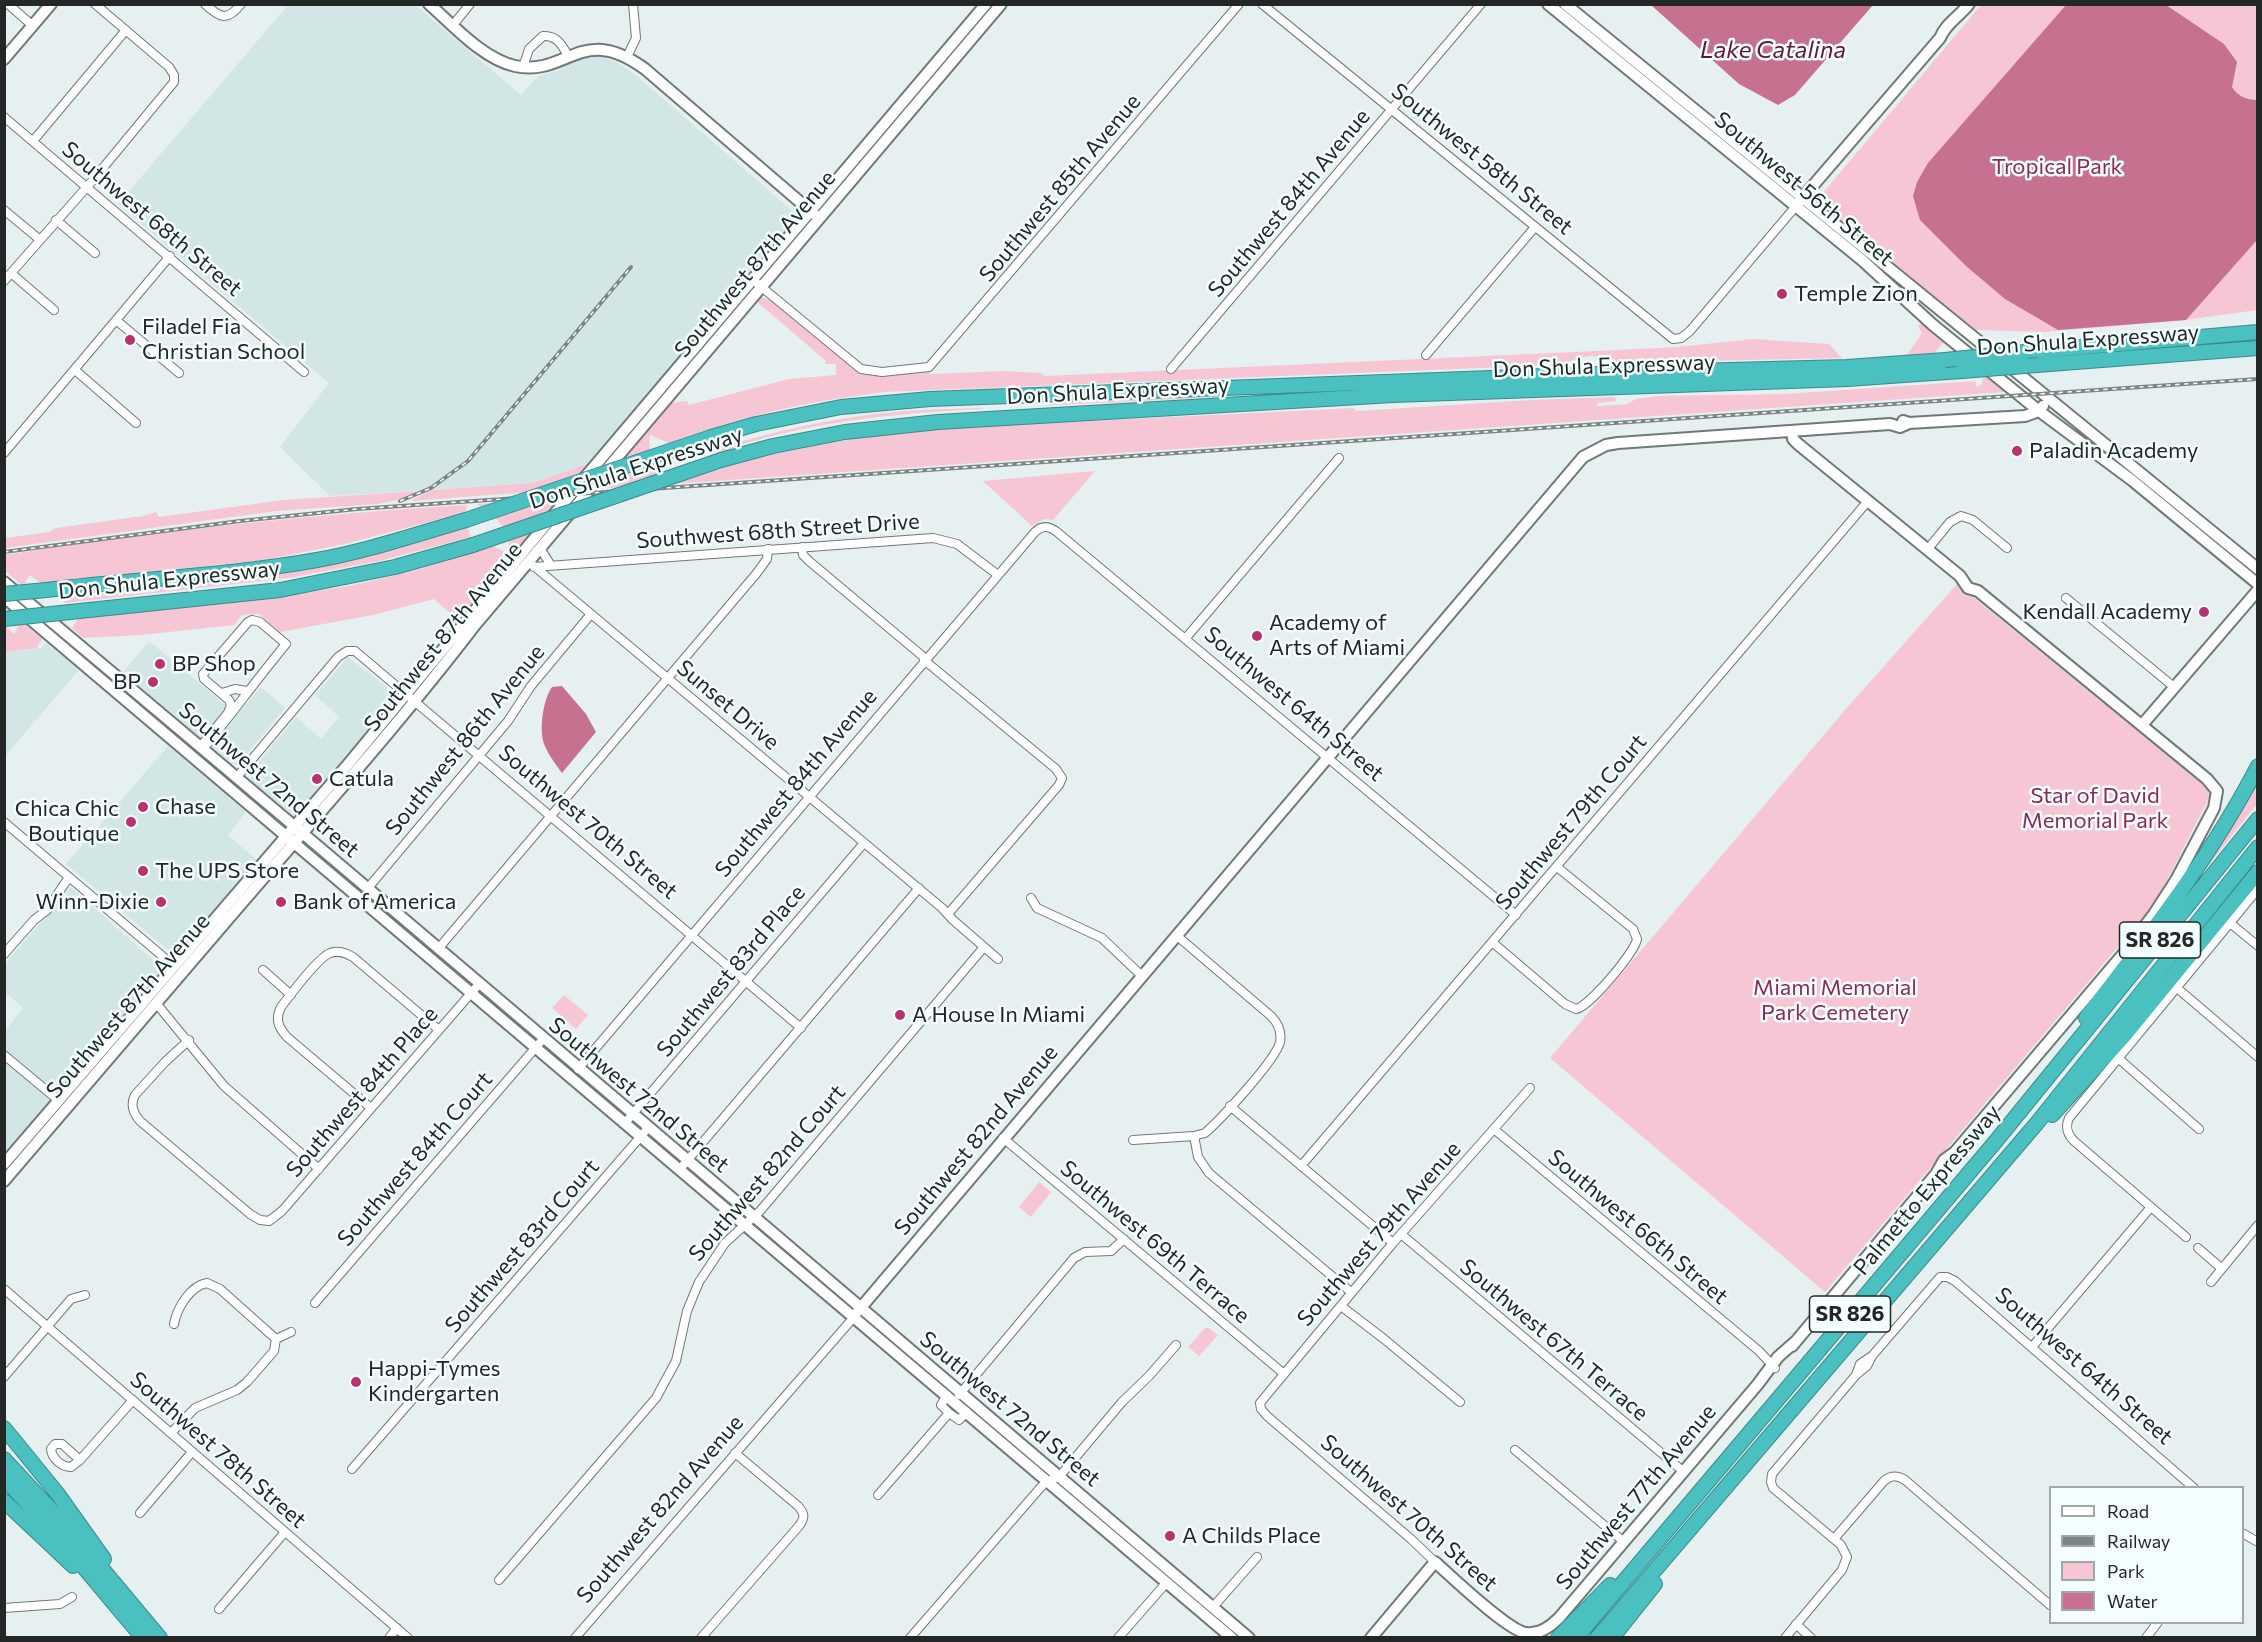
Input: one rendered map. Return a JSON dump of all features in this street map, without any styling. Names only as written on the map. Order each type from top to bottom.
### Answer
[{"type":"highway","name":"Don Shula Expressway","points":[[4,595],[196,576],[308,561],[387,545],[711,437],[756,424],[841,407],[930,399],[1641,372],[1847,367],[2258,332]]},
{"type":"highway","name":"Don Shula Expressway","points":[[4,619],[291,588],[394,567],[473,545],[721,460],[772,446],[845,432],[938,422],[1393,395],[1847,380],[2258,348]]},
{"type":"highway","points":[[2062,1061],[2071,1038],[2194,873],[2232,814],[2258,766]]},
{"type":"highway","name":"Palmetto Expressway","points":[[1576,1638],[2062,1061],[2258,819]]},
{"type":"highway","name":"Palmetto Expressway","points":[[1597,1638],[2037,1123],[2258,847]]},
{"type":"highway","points":[[2037,1123],[2056,1113],[2101,1063],[2258,872]]},
{"type":"highway","points":[[4,1428],[85,1532],[143,1638]]},
{"type":"highway","points":[[4,1459],[68,1528],[128,1610]]},
{"type":"highway","points":[[4,1478],[128,1610]]},
{"type":"highway","points":[[4,1501],[160,1638]]},
{"type":"highway","points":[[1612,1638],[1678,1554],[1687,1532]]},
{"type":"highway","points":[[1558,1638],[1617,1578],[1636,1567]]},
{"type":"main road","points":[[4,60],[51,4]]},
{"type":"main road","points":[[429,4],[494,58],[509,64],[523,67],[547,64],[568,56],[596,50],[613,51],[627,57],[645,69],[815,215]]},
{"type":"main road","name":"Southwest 87th Avenue","points":[[62,1103],[107,1060],[156,1003],[224,915],[300,830],[475,625],[640,421],[986,11],[1001,4]]},
{"type":"main road","name":"Southwest 56th Street","points":[[1548,4],[1665,93],[2258,569]]},
{"type":"main road","name":"Southwest 56th Street","points":[[1565,4],[1665,93]]},
{"type":"main road","points":[[1799,202],[1940,38],[1946,26],[1969,4]]},
{"type":"main road","name":"Southwest 56th Street","points":[[1799,202],[1933,325],[2039,411],[2133,481],[2258,584]]},
{"type":"main road","points":[[2050,400],[2039,411],[2025,416],[1909,423],[1899,420],[1890,424],[1792,431],[1795,441],[1927,550],[1960,576],[1972,582],[1978,591],[2142,725],[2258,590]]},
{"type":"main road","name":"Southwest 87th Avenue","points":[[411,698],[459,627],[531,558],[640,421]]},
{"type":"main road","name":"Southwest 82nd Avenue","points":[[857,1312],[1576,465],[1594,450],[1618,443],[1792,431]]},
{"type":"main road","name":"Southwest 72nd Street","points":[[4,582],[160,729],[215,767],[237,777],[438,949],[475,988]]},
{"type":"main road","name":"Southwest 72nd Street","points":[[4,595],[168,720],[201,748],[215,767],[290,840],[406,938],[475,988],[954,1397],[1059,1476],[1244,1636]]},
{"type":"main road","points":[[459,627],[475,625]]},
{"type":"main road","points":[[160,729],[168,720]]},
{"type":"main road","name":"Southwest 77th Avenue","points":[[1540,1632],[1559,1618],[1936,1174],[1949,1164],[1955,1152],[2146,925],[2176,880],[2214,808],[2217,794],[2210,782],[2142,725]]},
{"type":"main road","name":"Southwest 87th Avenue","points":[[6,1172],[107,1043],[173,965],[224,915]]},
{"type":"main road","points":[[406,938],[411,936],[415,938],[433,952],[438,949]]},
{"type":"main road","points":[[145,999],[156,1003]]},
{"type":"main road","points":[[107,1043],[107,1060]]},
{"type":"main road","name":"Southwest 72nd Street","points":[[954,1397],[967,1412],[1232,1638]]},
{"type":"main road","points":[[1371,1638],[1435,1562]]},
{"type":"main road","name":"Southwest 70th Street","points":[[1435,1562],[1511,1626],[1525,1633],[1540,1632]]},
{"type":"street","points":[[8,4],[33,26]]},
{"type":"street","points":[[4,281],[173,84],[175,76],[169,67],[95,4]]},
{"type":"street","points":[[205,4],[219,15],[228,16],[241,4]]},
{"type":"street","points":[[453,25],[470,4]]},
{"type":"street","points":[[627,57],[636,38],[633,4]]},
{"type":"street","name":"Southwest 85th Avenue","points":[[757,283],[859,368],[870,371],[924,369],[936,361],[1239,4]]},
{"type":"street","name":"Southwest 58th Street","points":[[1262,4],[1669,336],[1679,339],[1690,331],[1799,202]]},
{"type":"street","name":"Southwest 84th Avenue","points":[[1171,369],[1481,4]]},
{"type":"street","points":[[33,141],[126,30]]},
{"type":"street","points":[[523,67],[531,46],[545,36],[558,40],[568,56]]},
{"type":"street","name":"Southwest 68th Street","points":[[4,117],[304,372]]},
{"type":"street","points":[[4,210],[39,239]]},
{"type":"street","points":[[56,220],[95,253]]},
{"type":"street","points":[[1426,355],[1535,227]]},
{"type":"street","points":[[4,453],[170,256]]},
{"type":"street","points":[[11,273],[54,310]]},
{"type":"street","points":[[116,320],[179,373]]},
{"type":"street","points":[[75,370],[136,423]]},
{"type":"street","points":[[1185,639],[1339,458]]},
{"type":"street","name":"Southwest 79th Court","points":[[1301,1166],[1868,501]]},
{"type":"street","points":[[1927,550],[1950,522],[1961,516],[1970,518],[2007,548]]},
{"type":"street","name":"Southwest 84th Avenue","points":[[575,1073],[1035,532],[1045,527]]},
{"type":"street","name":"Southwest 64th Street","points":[[1045,527],[1057,532],[1516,915]]},
{"type":"street","name":"Southwest 68th Street Drive","points":[[531,558],[550,564],[939,539],[960,546],[998,575]]},
{"type":"street","points":[[802,547],[803,555],[809,561],[1056,769],[1062,778],[1059,785],[948,914]]},
{"type":"street","points":[[438,949],[759,571],[767,559],[768,549]]},
{"type":"street","name":"Sunset Drive","points":[[531,558],[549,579],[919,888],[984,947]]},
{"type":"street","points":[[549,579],[547,571],[550,564]]},
{"type":"street","points":[[2066,598],[2174,687]]},
{"type":"street","name":"Southwest 86th Avenue","points":[[368,888],[516,711],[531,686],[591,614]]},
{"type":"street","points":[[254,620],[260,622],[286,644],[247,691],[233,712],[201,748],[231,707],[231,702],[204,679],[203,674],[248,622],[254,620]]},
{"type":"street","name":"Southwest 70th Street","points":[[237,777],[338,657],[350,650],[358,653],[801,1028]]},
{"type":"street","points":[[222,693],[235,689],[247,691]]},
{"type":"street","points":[[4,822],[173,965]]},
{"type":"street","name":"Southwest 83rd Place","points":[[629,1119],[864,843]]},
{"type":"street","points":[[1492,942],[1565,1004],[1576,1009],[1587,1004],[1636,946],[1637,939],[1635,932],[1557,867]]},
{"type":"street","points":[[4,954],[45,911],[69,877]]},
{"type":"street","points":[[683,1165],[919,888]]},
{"type":"street","points":[[2186,1237],[2074,1141],[2066,1129],[2069,1118],[2258,889]]},
{"type":"street","points":[[1031,898],[1037,908],[1102,938],[1142,976]]},
{"type":"street","points":[[2230,923],[2258,946]]},
{"type":"street","points":[[1133,1140],[1194,1136],[1205,1133],[1276,1052],[1280,1040],[1279,1028],[1264,1009],[1176,935]]},
{"type":"street","points":[[984,947],[998,959]]},
{"type":"street","name":"Southwest 82nd Court","points":[[499,1580],[656,1398],[675,1361],[687,1311],[697,1287],[720,1249],[749,1221],[984,947]]},
{"type":"street","points":[[371,1108],[287,1037],[278,1024],[279,1010],[323,957],[337,952],[357,959],[439,1030]]},
{"type":"street","points":[[262,970],[291,995]]},
{"type":"street","name":"Southwest 84th Place","points":[[189,1040],[135,1095],[133,1112],[140,1121],[250,1214],[260,1220],[269,1221],[282,1211],[475,988]]},
{"type":"street","points":[[2177,988],[2258,1057]]},
{"type":"street","points":[[156,1003],[189,1040],[224,1086],[319,1169]]},
{"type":"street","name":"Southwest 84th Court","points":[[315,1303],[540,1043]]},
{"type":"street","points":[[4,1054],[62,1103]]},
{"type":"street","points":[[2118,1058],[2199,1129]]},
{"type":"street","name":"Southwest 79th Avenue","points":[[1260,1407],[1267,1393],[1351,1292],[1530,1088]]},
{"type":"street","points":[[1230,1106],[1393,1243]]},
{"type":"street","name":"Southwest 66th Street","points":[[1495,1130],[1775,1364]]},
{"type":"street","name":"Southwest 83rd Court","points":[[352,1469],[644,1132]]},
{"type":"street","points":[[1194,1136],[1198,1157],[1209,1173],[1351,1292]]},
{"type":"street","name":"Southwest 69th Terrace","points":[[1003,1138],[1283,1373]]},
{"type":"street","points":[[2032,1347],[2151,1207]]},
{"type":"street","points":[[2211,1282],[2258,1225]]},
{"type":"street","name":"Southwest 67th Terrace","points":[[1401,1234],[1684,1472]]},
{"type":"street","points":[[967,1412],[959,1420],[941,1406],[954,1397],[1074,1258],[1085,1252],[1111,1251],[1124,1239]]},
{"type":"street","points":[[2198,1248],[2221,1268]]},
{"type":"street","name":"Southwest 64th Street","points":[[1834,1539],[1775,1489],[1771,1482],[1774,1470],[1856,1375],[1866,1368],[1872,1356],[1940,1277],[1947,1277],[1955,1281],[2192,1486]]},
{"type":"street","points":[[171,1433],[195,1408],[237,1390],[247,1382],[273,1353],[276,1346],[276,1339],[220,1289],[207,1283],[196,1288],[183,1302],[176,1314],[174,1324]]},
{"type":"street","name":"Southwest 78th Street","points":[[4,1289],[408,1638]]},
{"type":"street","points":[[4,1377],[71,1299],[85,1295]]},
{"type":"street","points":[[1341,1306],[1460,1402]]},
{"type":"street","name":"Southwest 82nd Avenue","points":[[576,1638],[857,1312]]},
{"type":"street","points":[[276,1339],[291,1332]]},
{"type":"street","points":[[910,1638],[1047,1480],[1059,1476],[1122,1402],[1176,1345]]},
{"type":"street","points":[[80,1460],[133,1400]]},
{"type":"street","name":"Southwest 70th Street","points":[[1260,1407],[1267,1416],[1435,1562]]},
{"type":"street","points":[[878,1495],[949,1413]]},
{"type":"street","points":[[1515,1450],[1624,1542]]},
{"type":"street","points":[[140,1514],[192,1452]]},
{"type":"street","points":[[701,1638],[799,1526],[804,1515],[798,1506],[735,1453]]},
{"type":"street","points":[[1785,1638],[1844,1569],[1847,1557],[1842,1547],[1834,1539],[1884,1481],[1893,1476],[1905,1480],[2049,1604]]},
{"type":"street","points":[[2244,1530],[2256,1541]]},
{"type":"street","points":[[219,1609],[285,1532]]},
{"type":"street","points":[[1213,1607],[1257,1557]]},
{"type":"street","points":[[1118,1638],[1167,1582]]},
{"type":"street","points":[[4,1608],[60,1604],[72,1597]]},
{"type":"street","points":[[1796,1624],[1811,1638]]},
{"type":"street","points":[[2146,1638],[2157,1624]]},
{"type":"street","points":[[389,1638],[398,1628]]},
{"type":"shaded area","points":[[414,4],[521,95],[538,76],[561,70],[560,67],[576,60],[599,56],[618,63],[637,76],[797,215],[590,463],[532,483],[432,490],[429,485],[420,491],[330,496],[280,447],[329,383],[118,204],[288,5]]},
{"type":"shaded area","points":[[149,641],[228,707],[202,739],[123,672]]},
{"type":"shaded area","points":[[46,643],[79,670],[5,756],[5,652],[41,648]]},
{"type":"shaded area","points":[[348,657],[391,690],[395,698],[298,814],[293,815],[252,782],[249,774],[296,717],[321,739],[339,717],[315,695]]},
{"type":"shaded area","points":[[261,687],[285,708],[240,762],[232,764],[210,746]]},
{"type":"shaded area","points":[[168,746],[246,812],[228,835],[257,860],[174,955],[66,864]]},
{"type":"shaded area","points":[[71,887],[162,968],[5,1155],[5,1031],[23,1008],[5,992],[5,964]]},
{"type":"green space","name":"Tropical Park","points":[[1981,5],[2257,5],[2257,310],[2186,320],[2044,332],[1975,330],[1817,200]]},
{"type":"green space","points":[[758,298],[777,303],[864,373],[929,371],[930,374],[1006,371],[1041,373],[1045,376],[1678,347],[1753,339],[1829,344],[1842,358],[1604,363],[1603,359],[1612,357],[1588,356],[1556,365],[885,392],[776,411],[722,425],[669,443],[650,435],[651,455],[661,472],[719,470],[724,465],[801,448],[931,429],[1353,408],[1357,411],[1615,397],[1616,401],[1597,403],[1597,406],[1627,404],[1636,399],[1657,396],[1785,394],[1975,381],[1977,387],[1982,384],[1983,377],[1980,373],[1943,343],[1934,353],[1907,355],[1922,333],[1918,326],[1922,322],[2005,390],[2004,392],[598,489],[670,403],[687,401],[689,405],[789,379],[836,375],[836,364],[825,364],[826,361],[756,301]]},
{"type":"green space","points":[[1199,395],[1203,398],[1036,406],[1055,404],[1055,401]]},
{"type":"green space","points":[[982,408],[893,415],[834,423],[776,435],[718,454],[716,449],[760,436],[849,418],[905,411]]},
{"type":"green space","points":[[590,463],[569,489],[412,501],[432,490],[532,483]]},
{"type":"green space","points":[[1095,471],[1053,520],[1044,519],[1032,526],[983,481]]},
{"type":"green space","points":[[429,485],[430,487],[411,497],[378,504],[276,511],[5,548],[5,538],[156,512],[159,517],[283,500],[420,491]]},
{"type":"green space","points":[[558,502],[458,620],[434,599],[373,615],[280,632],[259,614],[242,615],[234,625],[142,635],[83,638],[72,628],[79,617],[246,600],[352,585],[422,568],[489,544],[507,553],[508,538],[501,524],[477,504]]},
{"type":"green space","points":[[467,505],[466,512],[455,515],[345,544],[264,560],[42,584],[30,575],[26,580],[25,588],[5,571],[5,555],[62,546],[293,518]]},
{"type":"green space","points":[[467,525],[471,537],[379,561],[289,578],[65,603],[59,598],[214,583],[317,568],[418,543]]},
{"type":"green space","name":"Miami Memorial Park Cemetery","points":[[1957,584],[2207,788],[2210,796],[2156,902],[1825,1292],[1550,1058],[1845,710]]},
{"type":"green space","points":[[4,607],[42,639],[37,648],[5,652],[5,626],[14,634],[19,625]]},
{"type":"green space","points":[[2257,773],[2257,804],[2188,891]]},
{"type":"green space","points":[[564,995],[588,1015],[576,1029],[552,1008]]},
{"type":"green space","points":[[1039,1182],[1051,1192],[1031,1217],[1019,1207]]},
{"type":"green space","points":[[1205,1328],[1209,1328],[1218,1335],[1199,1356],[1188,1347]]},
{"type":"water","name":"Lake Catalina","points":[[1651,5],[1873,5],[1795,95],[1778,105],[1739,84]]},
{"type":"water","name":"Tropical Park","points":[[2066,5],[2166,5],[2224,44],[2237,62],[2232,87],[2243,97],[2257,100],[2257,240],[2186,320],[2058,330],[2005,299],[1966,266],[1920,220],[1913,196],[1917,182],[1928,163]]},
{"type":"water","points":[[562,686],[586,714],[596,732],[562,773],[544,744],[542,723],[544,707],[552,687]]},
{"type":"railway","points":[[400,501],[431,488],[468,461],[631,267]]},
{"type":"railway","points":[[4,552],[240,521],[357,509],[2258,379]]},
{"type":"place","name":"Temple Zion","points":[[1782,294]]},
{"type":"place","name":"Filadel Fia Christian School","points":[[130,340]]},
{"type":"place","name":"Paladin Academy","points":[[2017,451]]},
{"type":"place","name":"Kendall Academy","points":[[2204,612]]},
{"type":"place","name":"Academy of Arts of Miami","points":[[1257,636]]},
{"type":"place","name":"BP Shop","points":[[160,664]]},
{"type":"place","name":"BP","points":[[153,682]]},
{"type":"place","name":"Catula","points":[[317,779]]},
{"type":"place","name":"Chase","points":[[143,807]]},
{"type":"place","name":"Chica Chic Boutique","points":[[131,822]]},
{"type":"place","name":"The UPS Store","points":[[143,871]]},
{"type":"place","name":"Winn-Dixie","points":[[161,902]]},
{"type":"place","name":"Bank of America","points":[[281,902]]},
{"type":"place","name":"A House In Miami","points":[[900,1015]]},
{"type":"place","name":"Happi-Tymes Kindergarten","points":[[356,1382]]},
{"type":"place","name":"A Childs Place","points":[[1170,1536]]},
{"type":"park label","name":"Star of David Memorial Park","points":[[2095,808]]}]
